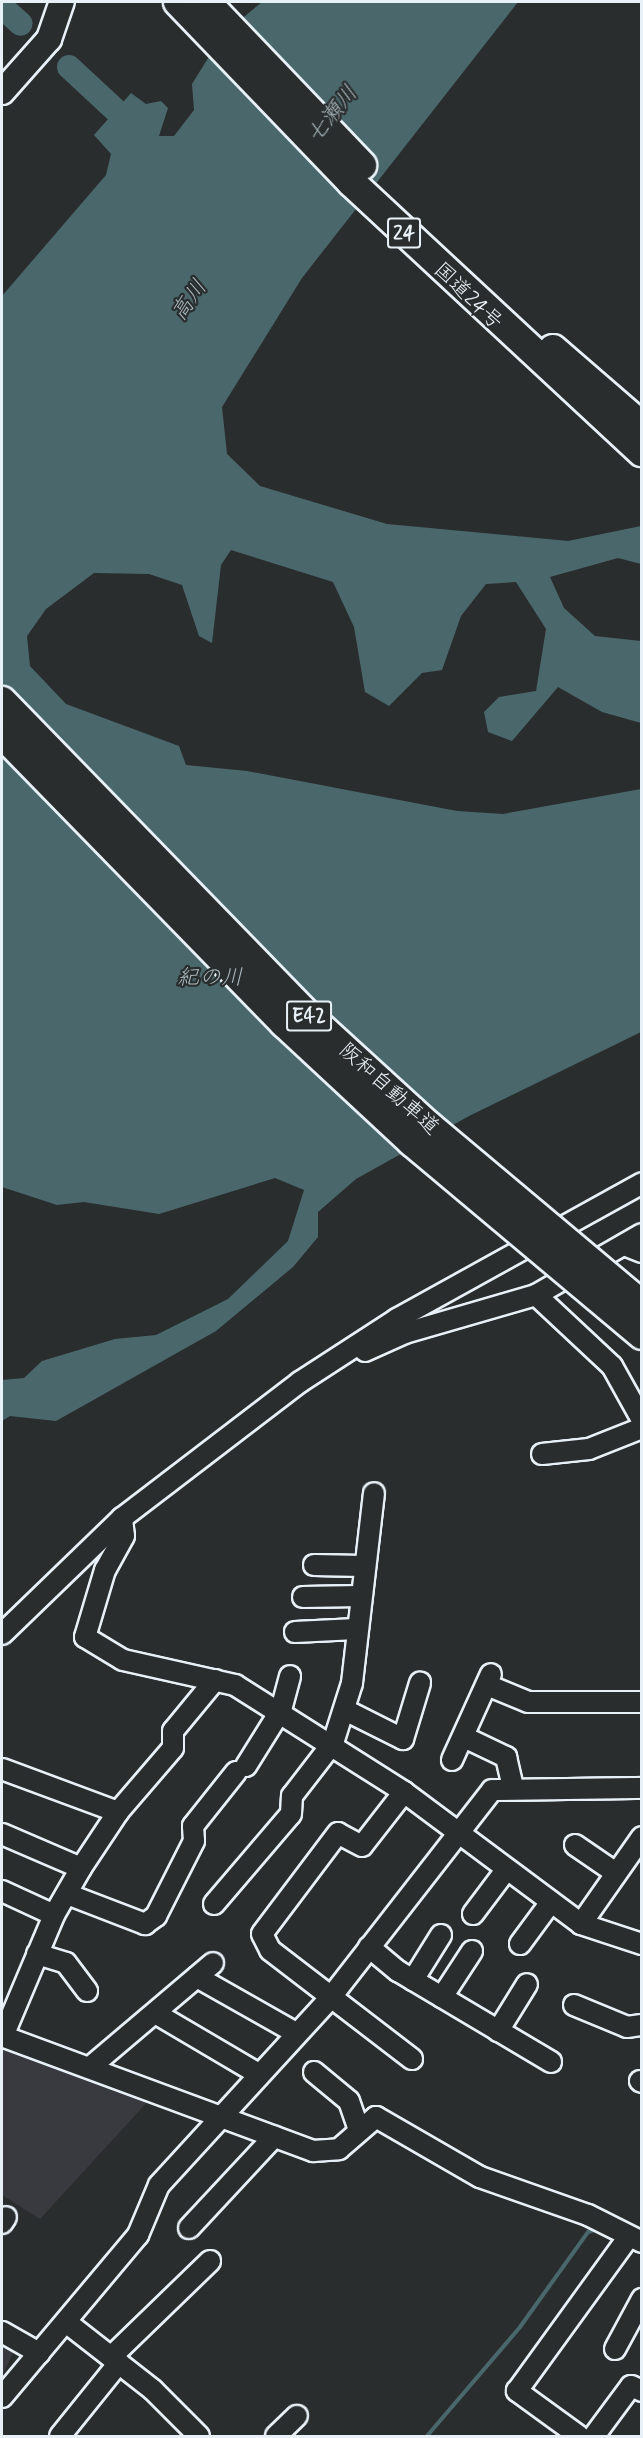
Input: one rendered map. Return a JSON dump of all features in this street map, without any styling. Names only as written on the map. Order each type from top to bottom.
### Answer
[{"type":"highway","name":"国道24号","points":[[178,2],[367,198],[642,452]]},
{"type":"highway","name":"国道24号","points":[[206,2],[403,208],[642,426]]},
{"type":"highway","name":"阪和自動車道","points":[[2,701],[303,1011],[437,1133],[642,1305]]},
{"type":"highway","name":"阪和自動車道","points":[[2,734],[284,1023],[420,1149],[642,1335]]},
{"type":"main road","points":[[2,92],[49,39],[62,2]]},
{"type":"street","points":[[2,1634],[122,1518],[214,1443],[397,1319],[642,1183]]},
{"type":"street","points":[[342,1357],[536,1295],[633,1249],[642,1234]]},
{"type":"street","points":[[536,1295],[612,1366],[642,1420]]},
{"type":"street","points":[[542,1454],[589,1449],[642,1428]]},
{"type":"street","points":[[214,1904],[291,1814],[292,1796],[333,1743],[345,1710],[374,1493]]},
{"type":"street","points":[[122,1518],[124,1536],[105,1569],[85,1637],[123,1660],[214,1680],[280,1710],[404,1792],[581,1924],[642,1944]]},
{"type":"street","points":[[314,1565],[363,1566]]},
{"type":"street","points":[[303,1597],[360,1596]]},
{"type":"street","points":[[295,1632],[356,1629]]},
{"type":"street","points":[[67,1894],[146,1924],[156,1916],[194,1841],[193,1826],[241,1769],[280,1710],[290,1676]]},
{"type":"street","points":[[452,1760],[489,1679],[528,1702],[642,1702]]},
{"type":"street","points":[[214,1680],[173,1731],[173,1748],[118,1812],[81,1868],[54,1915],[2,2036],[323,2152],[339,2149],[376,2117],[480,2177],[630,2241],[517,2391],[579,2436]]},
{"type":"street","points":[[345,1710],[403,1740],[420,1683]]},
{"type":"street","points":[[464,1737],[506,1757],[513,1787]]},
{"type":"street","points":[[2,1769],[118,1812]]},
{"type":"street","points":[[2,2397],[138,2235],[159,2185],[257,2073],[331,1997],[492,1790],[513,1787],[642,1788]]},
{"type":"street","points":[[404,1792],[362,1846],[338,1833],[261,1934],[270,1950],[412,2059]]},
{"type":"street","points":[[2,1834],[81,1868]]},
{"type":"street","points":[[581,1924],[642,1838]]},
{"type":"street","points":[[575,1845],[616,1873]]},
{"type":"street","points":[[473,1914],[506,1870]]},
{"type":"street","points":[[2,1891],[54,1915]]},
{"type":"street","points":[[520,1944],[551,1902]]},
{"type":"street","points":[[413,1980],[441,1935]]},
{"type":"street","points":[[369,1947],[413,1980],[551,2062]]},
{"type":"street","points":[[442,1997],[472,1951]]},
{"type":"street","points":[[36,1954],[66,1963],[87,1991]]},
{"type":"street","points":[[94,2064],[213,1963]]},
{"type":"street","points":[[197,1977],[296,2033]]},
{"type":"street","points":[[498,2031],[527,1984]]},
{"type":"street","points":[[574,2005],[627,2026],[642,2025]]},
{"type":"street","points":[[155,2013],[257,2073]]},
{"type":"street","points":[[314,2072],[349,2101],[359,2130]]},
{"type":"street","points":[[189,2228],[274,2136]]},
{"type":"street","points":[[60,2436],[115,2360],[210,2261]]},
{"type":"street","points":[[615,2349],[642,2299]]},
{"type":"street","points":[[66,2322],[115,2360],[199,2436]]},
{"type":"street","points":[[2,2332],[39,2353]]},
{"type":"street","points":[[594,2436],[631,2386],[642,2391]]},
{"type":"street","points":[[276,2436],[297,2416]]},
{"type":"shaded area","points":[[2,2047],[150,2099],[40,2219],[2,2195]]},
{"type":"shaded area","points":[[2,2340],[16,2347],[2,2376]]},
{"type":"water","name":"紀の川","points":[[262,2],[518,2],[302,278],[222,407],[227,454],[260,486],[387,524],[568,541],[641,526],[641,564],[618,558],[550,577],[564,608],[595,636],[641,641],[641,723],[602,712],[558,687],[512,741],[488,732],[484,712],[499,697],[536,691],[546,629],[516,582],[486,584],[461,616],[442,670],[422,673],[389,706],[365,692],[354,627],[333,582],[231,550],[221,565],[212,643],[199,636],[182,585],[149,574],[94,573],[46,609],[27,636],[30,666],[66,704],[179,746],[186,765],[247,771],[457,811],[503,814],[641,789],[641,1032],[469,1116],[356,1179],[318,1212],[318,1237],[293,1267],[216,1331],[56,1421],[10,1416],[2,1421],[2,1380],[24,1378],[42,1361],[115,1339],[156,1335],[228,1299],[288,1241],[304,1190],[275,1178],[159,1214],[84,1202],[57,1205],[2,1187],[2,296],[106,175],[111,154],[94,135],[131,93],[146,104],[161,101],[168,108],[159,136],[174,136],[194,110],[192,84],[223,34]]},
{"type":"waterway","name":"高川","points":[[2,7],[21,24]]},
{"type":"waterway","name":"高川","points":[[69,67],[140,133]]},
{"type":"waterway","points":[[427,2436],[520,2327],[588,2232],[598,2229]]},
{"type":"water label","name":"七瀬川","points":[[333,115]]}]
